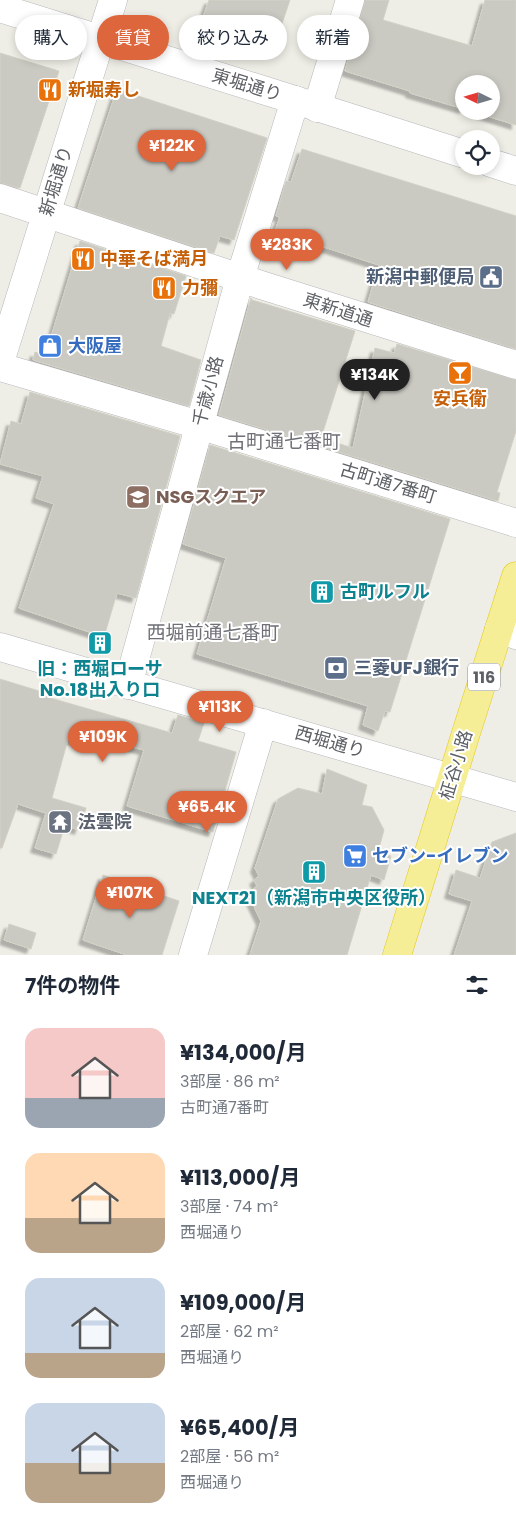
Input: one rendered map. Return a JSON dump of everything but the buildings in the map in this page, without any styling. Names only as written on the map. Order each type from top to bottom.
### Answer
[{"type":"highway","name":"柾谷小路","points":[[397,955],[466,733],[508,632],[516,576]]},
{"type":"street","name":"新堀通り","points":[[108,15],[113,0]]},
{"type":"street","name":"千歳小路","points":[[128,684],[240,278],[306,104],[350,0]]},
{"type":"street","name":"東堀通り","points":[[0,8],[97,38]]},
{"type":"street","name":"新堀通り","points":[[0,362],[97,52]]},
{"type":"street","name":"東堀通り","points":[[167,60],[455,151]]},
{"type":"street","points":[[500,166],[516,171]]},
{"type":"street","name":"東新道通","points":[[0,198],[240,278],[516,365]]},
{"type":"street","name":"古町通7番町","points":[[0,367],[199,425],[516,523]]},
{"type":"street","name":"西堀通り","points":[[0,646],[516,797]]},
{"type":"street","points":[[193,955],[263,723]]},
{"type":"place","name":"新堀寿し","points":[[50,90]]},
{"type":"place","name":"中華そば満月","points":[[83,259]]},
{"type":"place","name":"新潟中郵便局","points":[[491,277]]},
{"type":"place","name":"力彌","points":[[164,288]]},
{"type":"place","name":"大阪屋","points":[[50,346]]},
{"type":"place","name":"安兵衛","points":[[460,373]]},
{"type":"place","name":"NSGスクエア","points":[[138,497]]},
{"type":"place","name":"古町ルフル","points":[[322,592]]},
{"type":"place","name":"旧：西堀ローサ No.18出入り口","points":[[100,643]]},
{"type":"place","name":"三菱UFJ銀行","points":[[336,668]]},
{"type":"place","name":"法雲院","points":[[60,822]]},
{"type":"place","name":"セブン-イレブン","points":[[355,856]]},
{"type":"place","name":"NEXT21（新潟市中央区役所）","points":[[314,872]]},
{"type":"district","name":"古町通七番町","points":[[284,441]]},
{"type":"district","name":"西堀前通七番町","points":[[213,632]]}]
